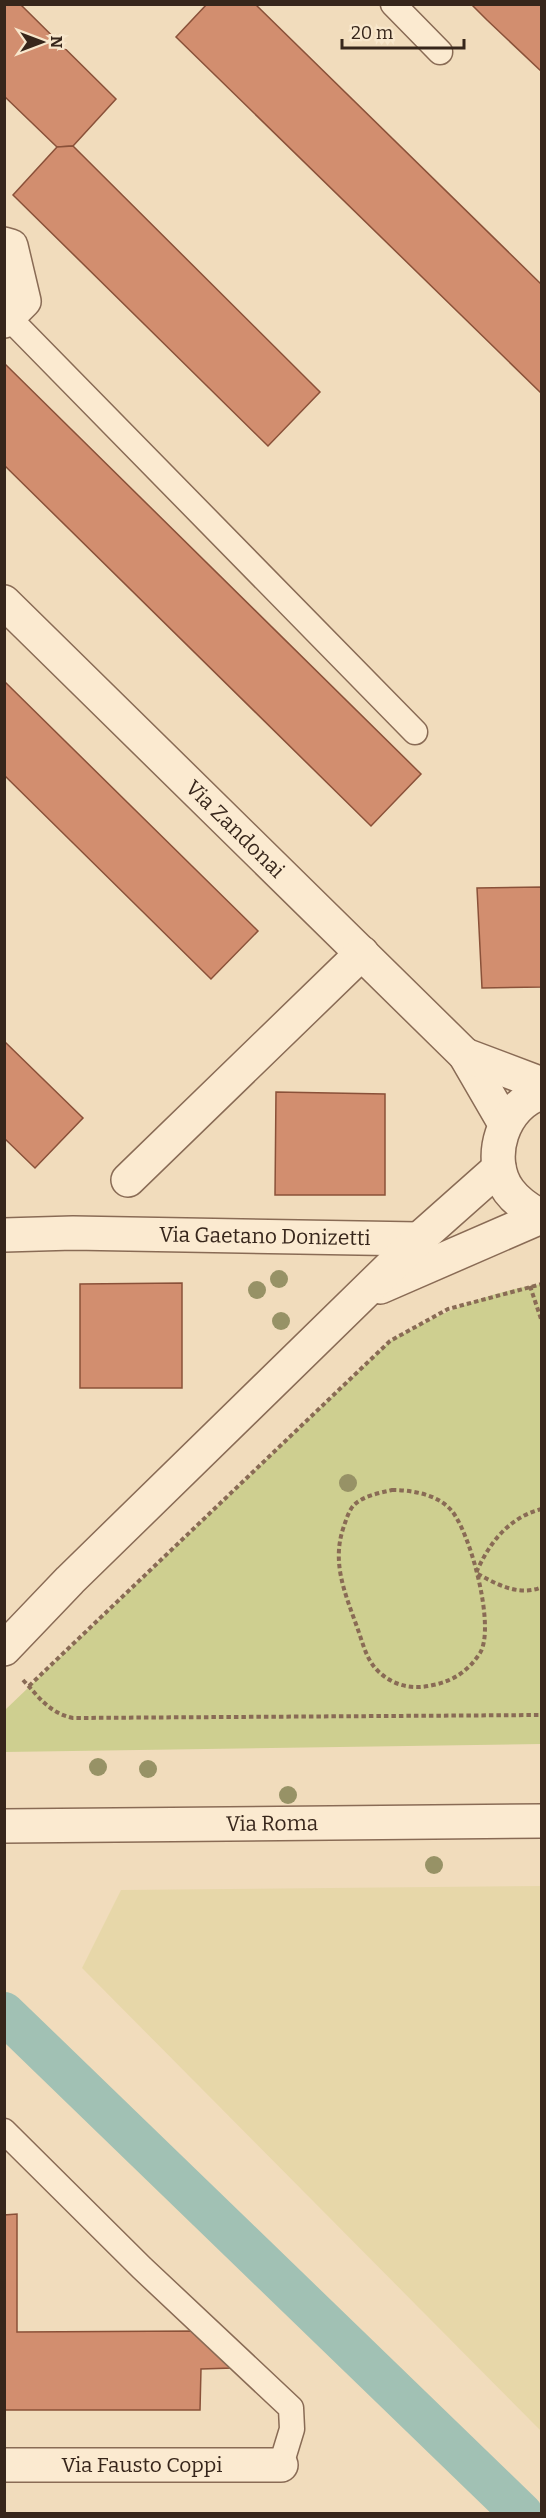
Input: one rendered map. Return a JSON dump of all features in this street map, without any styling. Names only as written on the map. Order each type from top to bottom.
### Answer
[{"type":"street","points":[[7,241],[24,301],[7,319]]},
{"type":"street","name":"Via Zandonai","points":[[4,602],[465,1055]]},
{"type":"street","points":[[128,1180],[362,953]]},
{"type":"street","points":[[465,1055],[542,1084]]},
{"type":"street","points":[[465,1055],[505,1124]]},
{"type":"street","points":[[541,1217],[522,1206],[507,1189],[499,1168],[498,1146],[505,1124],[518,1108],[542,1094]]},
{"type":"street","points":[[4,1649],[70,1580],[419,1239],[499,1168]]},
{"type":"street","points":[[364,1294],[541,1217]]},
{"type":"street","name":"Via Gaetano Donizetti","points":[[4,1235],[74,1233],[419,1239]]},
{"type":"street","points":[[4,1616],[26,1609],[70,1580]]},
{"type":"street","name":"Via Roma","points":[[4,1826],[542,1821]]},
{"type":"street","name":"Via Fausto Coppi","points":[[4,2465],[280,2465]]},
{"type":"lane","points":[[393,4],[440,52]]},
{"type":"lane","points":[[7,319],[415,732]]},
{"type":"lane","points":[[4,2131],[142,2268],[291,2408],[292,2428],[280,2465]]},
{"type":"path","points":[[542,1284],[448,1309],[390,1341],[30,1686],[52,1711],[73,1718],[542,1715]]},
{"type":"path","points":[[530,1286],[542,1322]]},
{"type":"path","points":[[542,1509],[526,1513],[508,1525],[494,1541],[476,1573],[486,1633],[482,1650],[471,1666],[455,1678],[425,1687],[408,1687],[393,1682],[369,1659],[339,1576],[341,1535],[354,1506],[371,1495],[392,1490],[421,1494],[436,1499],[454,1515],[476,1573],[514,1590],[534,1590],[542,1587]]},
{"type":"shaded area","points":[[542,1886],[541,2431],[82,1968],[121,1890]]},
{"type":"green space","points":[[541,1284],[541,1744],[5,1752],[5,1710],[390,1341],[463,1305],[500,1293]]},
{"type":"building","points":[[4,4],[20,4],[116,99],[73,146],[57,147],[4,96]]},
{"type":"building","points":[[207,4],[255,4],[542,285],[542,394],[176,37]]},
{"type":"building","points":[[471,4],[542,4],[542,72],[487,20]]},
{"type":"building","points":[[73,146],[320,392],[268,446],[13,195],[57,147]]},
{"type":"building","points":[[4,363],[421,774],[371,826],[4,465]]},
{"type":"building","points":[[4,681],[258,931],[211,979],[4,775]]},
{"type":"building","points":[[542,887],[542,987],[482,988],[477,888]]},
{"type":"building","points":[[4,1041],[83,1118],[35,1168],[4,1138]]},
{"type":"building","points":[[276,1092],[385,1094],[385,1195],[275,1195]]},
{"type":"building","points":[[182,1283],[182,1388],[80,1388],[80,1284]]},
{"type":"building","points":[[17,2214],[17,2332],[196,2331],[232,2368],[201,2369],[200,2410],[4,2410],[4,2215]]},
{"type":"waterway","points":[[4,2013],[522,2514]]}]
